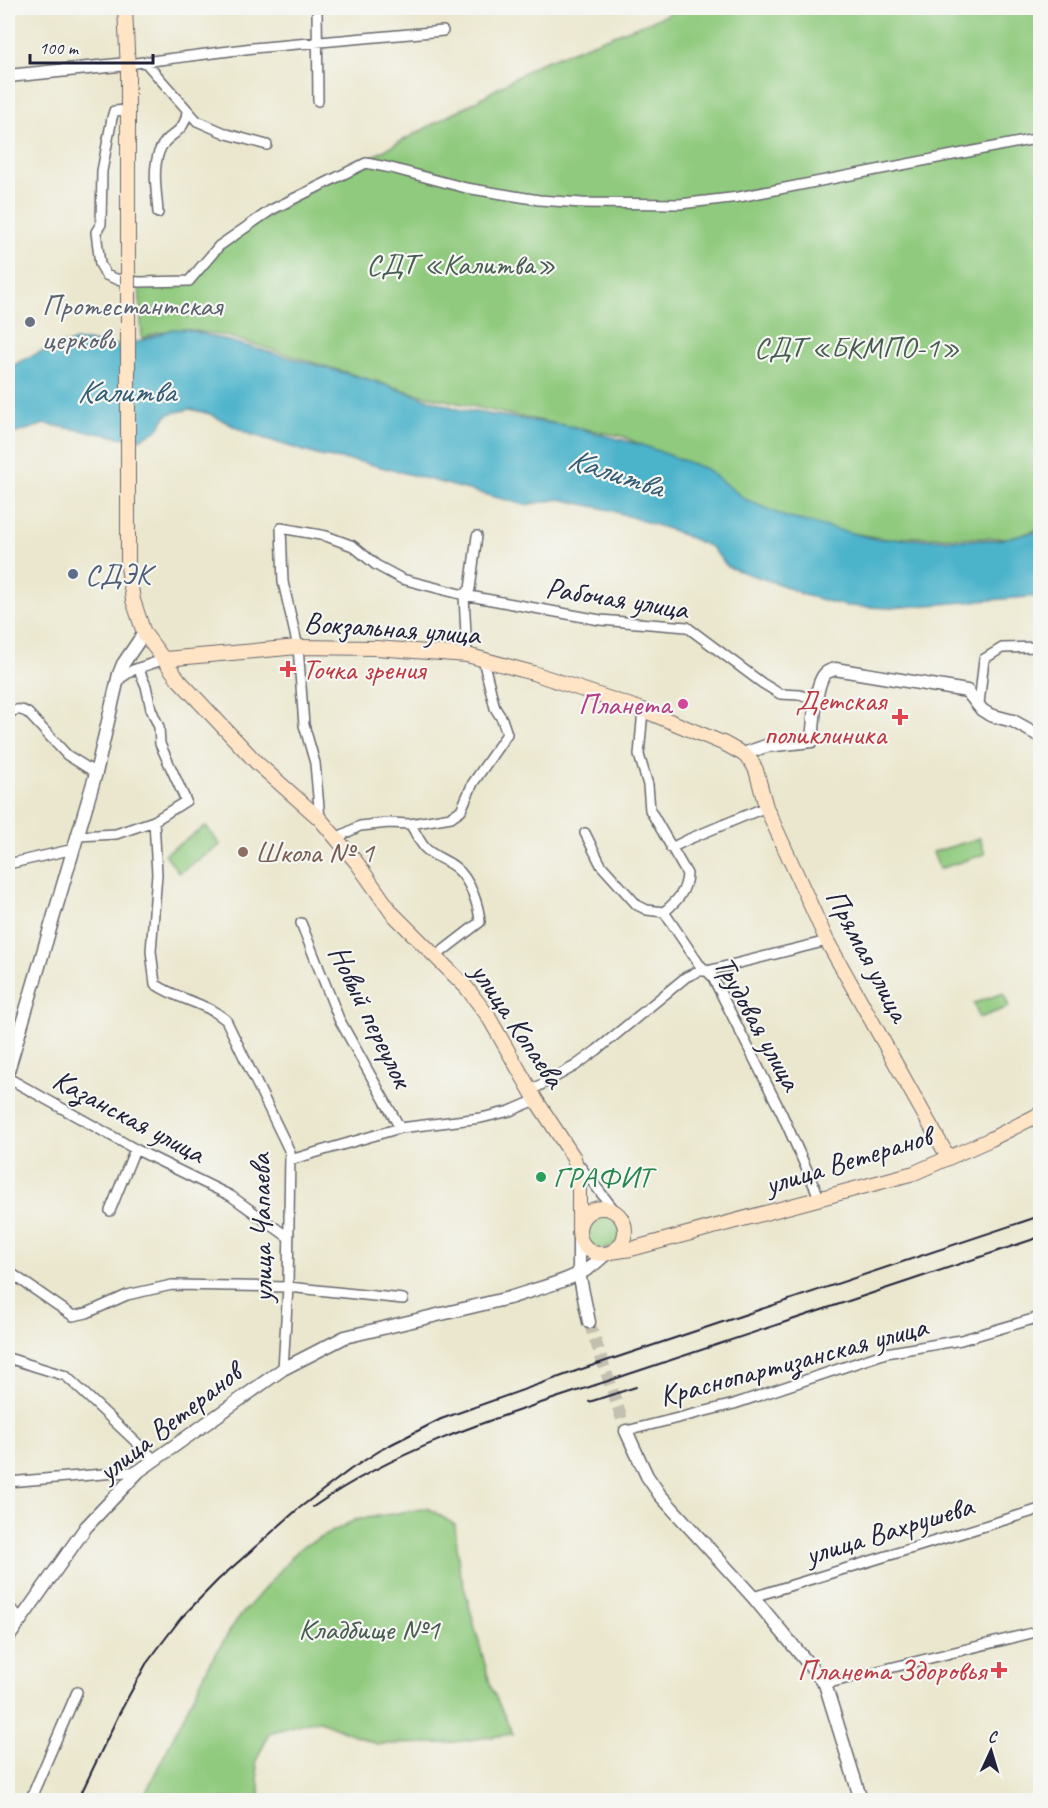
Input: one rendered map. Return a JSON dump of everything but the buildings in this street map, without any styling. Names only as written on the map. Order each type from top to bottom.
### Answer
[{"type":"main road","points":[[125,8],[128,64],[128,567],[133,600],[144,633]]},
{"type":"main road","name":"улица Копаева","points":[[144,633],[179,680],[257,763],[320,819],[357,863],[392,913],[466,987],[488,1016],[533,1095],[574,1158],[579,1179],[579,1231]]},
{"type":"main road","name":"Вокзальная улица","points":[[165,659],[297,646],[376,648],[467,655],[533,673],[643,710],[725,744],[743,754],[756,770]]},
{"type":"main road","name":"Прямая улица","points":[[756,770],[766,807],[827,941],[948,1157]]},
{"type":"main road","name":"улица Ветеранов","points":[[609,1252],[631,1249],[914,1173],[1041,1114]]},
{"type":"main road","points":[[621,1219],[623,1239],[609,1252],[595,1253],[581,1241],[579,1231],[586,1215],[599,1209],[613,1212],[621,1219],[633,1234],[664,1240]]},
{"type":"street","points":[[317,8],[318,101]]},
{"type":"street","points":[[8,76],[146,63],[253,48],[443,31]]},
{"type":"street","points":[[146,63],[197,121],[267,146]]},
{"type":"street","points":[[128,110],[114,111],[112,118],[102,171],[101,224],[96,232],[100,264],[106,275],[116,279],[139,282],[189,281],[219,246],[271,210],[366,163],[466,188],[539,200],[680,204],[740,197],[1041,138]]},
{"type":"street","points":[[158,213],[155,171],[160,151],[167,140],[184,126],[187,111]]},
{"type":"street","name":"Рабочая улица","points":[[297,646],[284,582],[281,528],[326,536],[353,546],[376,564],[402,579],[464,595],[600,620],[687,627],[780,694],[800,695],[816,701]]},
{"type":"street","points":[[467,655],[464,595],[470,589],[477,536]]},
{"type":"street","points":[[8,1071],[13,1033],[78,836],[118,680],[123,664],[144,633]]},
{"type":"street","points":[[297,646],[304,725],[315,764],[320,819]]},
{"type":"street","points":[[979,704],[984,660],[1002,648],[1041,647]]},
{"type":"street","points":[[118,680],[138,668],[165,659]]},
{"type":"street","points":[[336,838],[360,826],[389,823],[410,824],[451,817],[461,810],[473,783],[507,734],[502,718],[495,708],[483,660]]},
{"type":"street","points":[[78,836],[116,834],[154,821],[186,801],[160,744],[159,728],[138,668]]},
{"type":"street","points":[[743,754],[766,746],[812,741],[816,701],[822,679],[827,672],[835,669],[967,691],[982,710],[990,715],[1013,721],[1041,736]]},
{"type":"street","points":[[8,714],[14,710],[28,713],[67,755],[96,773]]},
{"type":"street","points":[[585,832],[602,864],[637,905],[647,910],[664,912],[677,901],[686,886],[687,874],[650,810],[648,785],[639,755],[643,710]]},
{"type":"street","points":[[671,848],[766,807]]},
{"type":"street","name":"улица Чапаева","points":[[154,821],[157,874],[151,951],[155,984],[166,991],[213,1009],[226,1020],[290,1152],[288,1287],[283,1368]]},
{"type":"street","points":[[410,824],[425,847],[465,876],[480,914],[480,922],[436,956]]},
{"type":"street","points":[[8,864],[74,849]]},
{"type":"street","name":"Трудовая улица","points":[[664,912],[699,964],[712,976],[782,1114],[820,1199]]},
{"type":"street","name":"Новый переулок","points":[[300,923],[339,1019],[400,1128]]},
{"type":"street","points":[[290,1160],[400,1128],[481,1118],[510,1111],[597,1050],[686,977],[699,971],[707,971],[827,941]]},
{"type":"street","name":"Казанская улица","points":[[8,1078],[135,1149],[231,1196],[288,1237]]},
{"type":"street","points":[[110,1211],[135,1149]]},
{"type":"street","points":[[574,1158],[621,1219]]},
{"type":"street","points":[[579,1231],[579,1273],[589,1322]]},
{"type":"street","name":"улица Ветеранов","points":[[8,1638],[86,1527],[139,1472],[283,1368],[345,1337],[509,1298],[588,1269],[609,1252]]},
{"type":"street","points":[[8,1271],[73,1316],[87,1313],[126,1295],[172,1285],[288,1287],[403,1299]]},
{"type":"street","name":"Краснопартизанская улица","points":[[627,1431],[734,1404],[886,1353],[961,1340],[1041,1317]]},
{"type":"street","points":[[8,1358],[66,1376],[155,1460]]},
{"type":"street","points":[[627,1431],[647,1476],[660,1495],[753,1598],[825,1684],[861,1800]]},
{"type":"street","points":[[8,1482],[139,1472]]},
{"type":"street","name":"улица Вахрушева","points":[[753,1598],[1041,1509]]},
{"type":"street","points":[[8,1607],[21,1617]]},
{"type":"street","points":[[825,1684],[1041,1631]]},
{"type":"street","points":[[30,1800],[77,1692]]},
{"type":"green space","points":[[685,8],[1040,8],[1040,529],[1013,538],[907,537],[893,540],[838,531],[770,513],[721,489],[666,456],[622,436],[516,416],[414,393],[226,336],[185,329],[157,333],[142,339],[139,282],[189,281],[216,248],[314,188],[478,100],[538,64]]},
{"type":"green space","points":[[206,826],[220,845],[179,873],[165,854]]},
{"type":"green space","points":[[980,838],[985,854],[939,869],[933,852]]},
{"type":"green space","points":[[1004,993],[1009,1007],[979,1018],[974,1003]]},
{"type":"green space","points":[[602,1213],[614,1219],[620,1231],[614,1243],[602,1249],[590,1243],[584,1231],[590,1219]]},
{"type":"green space","name":"Кладбище №1","points":[[428,1508],[455,1525],[459,1568],[491,1687],[513,1734],[447,1743],[377,1744],[320,1721],[308,1722],[269,1733],[256,1761],[260,1795],[255,1800],[142,1800],[210,1663],[236,1621],[300,1548],[355,1520]]},
{"type":"water","name":"Калитва","points":[[173,329],[189,330],[370,380],[461,410],[569,426],[645,446],[706,469],[745,499],[786,517],[876,539],[997,540],[1040,531],[1040,596],[890,608],[846,606],[804,595],[785,586],[728,567],[711,547],[674,531],[610,510],[560,499],[525,505],[361,462],[320,456],[247,433],[210,414],[190,409],[168,414],[156,431],[137,440],[45,424],[13,434],[8,438],[8,369],[14,365],[51,348],[69,343],[89,341],[106,345],[126,344]]},
{"type":"tunnel","points":[[589,1322],[626,1431]]},
{"type":"railway","points":[[78,1800],[146,1664],[181,1618],[218,1580],[298,1509],[351,1469],[384,1448],[441,1419],[579,1370],[1040,1216]]},
{"type":"railway","points":[[313,1507],[350,1483],[388,1463],[469,1428],[1040,1237]]},
{"type":"railway","points":[[589,1402],[636,1387]]},
{"type":"place","name":"Протестантская церковь","points":[[30,322]]},
{"type":"place","name":"СДЭК","points":[[73,574]]},
{"type":"place","name":"Точка зрения","points":[[288,669]]},
{"type":"place","name":"Планета","points":[[683,704]]},
{"type":"place","name":"Детская поликлиника","points":[[900,717]]},
{"type":"place","name":"Школа № 1","points":[[243,852]]},
{"type":"place","name":"ГРАФИТ","points":[[541,1177]]},
{"type":"place","name":"Планета Здоровья","points":[[999,1670]]},
{"type":"park label","name":"СДТ «Калитва»","points":[[461,264]]},
{"type":"park label","name":"СДТ «БКМПО-1»","points":[[857,347]]}]
